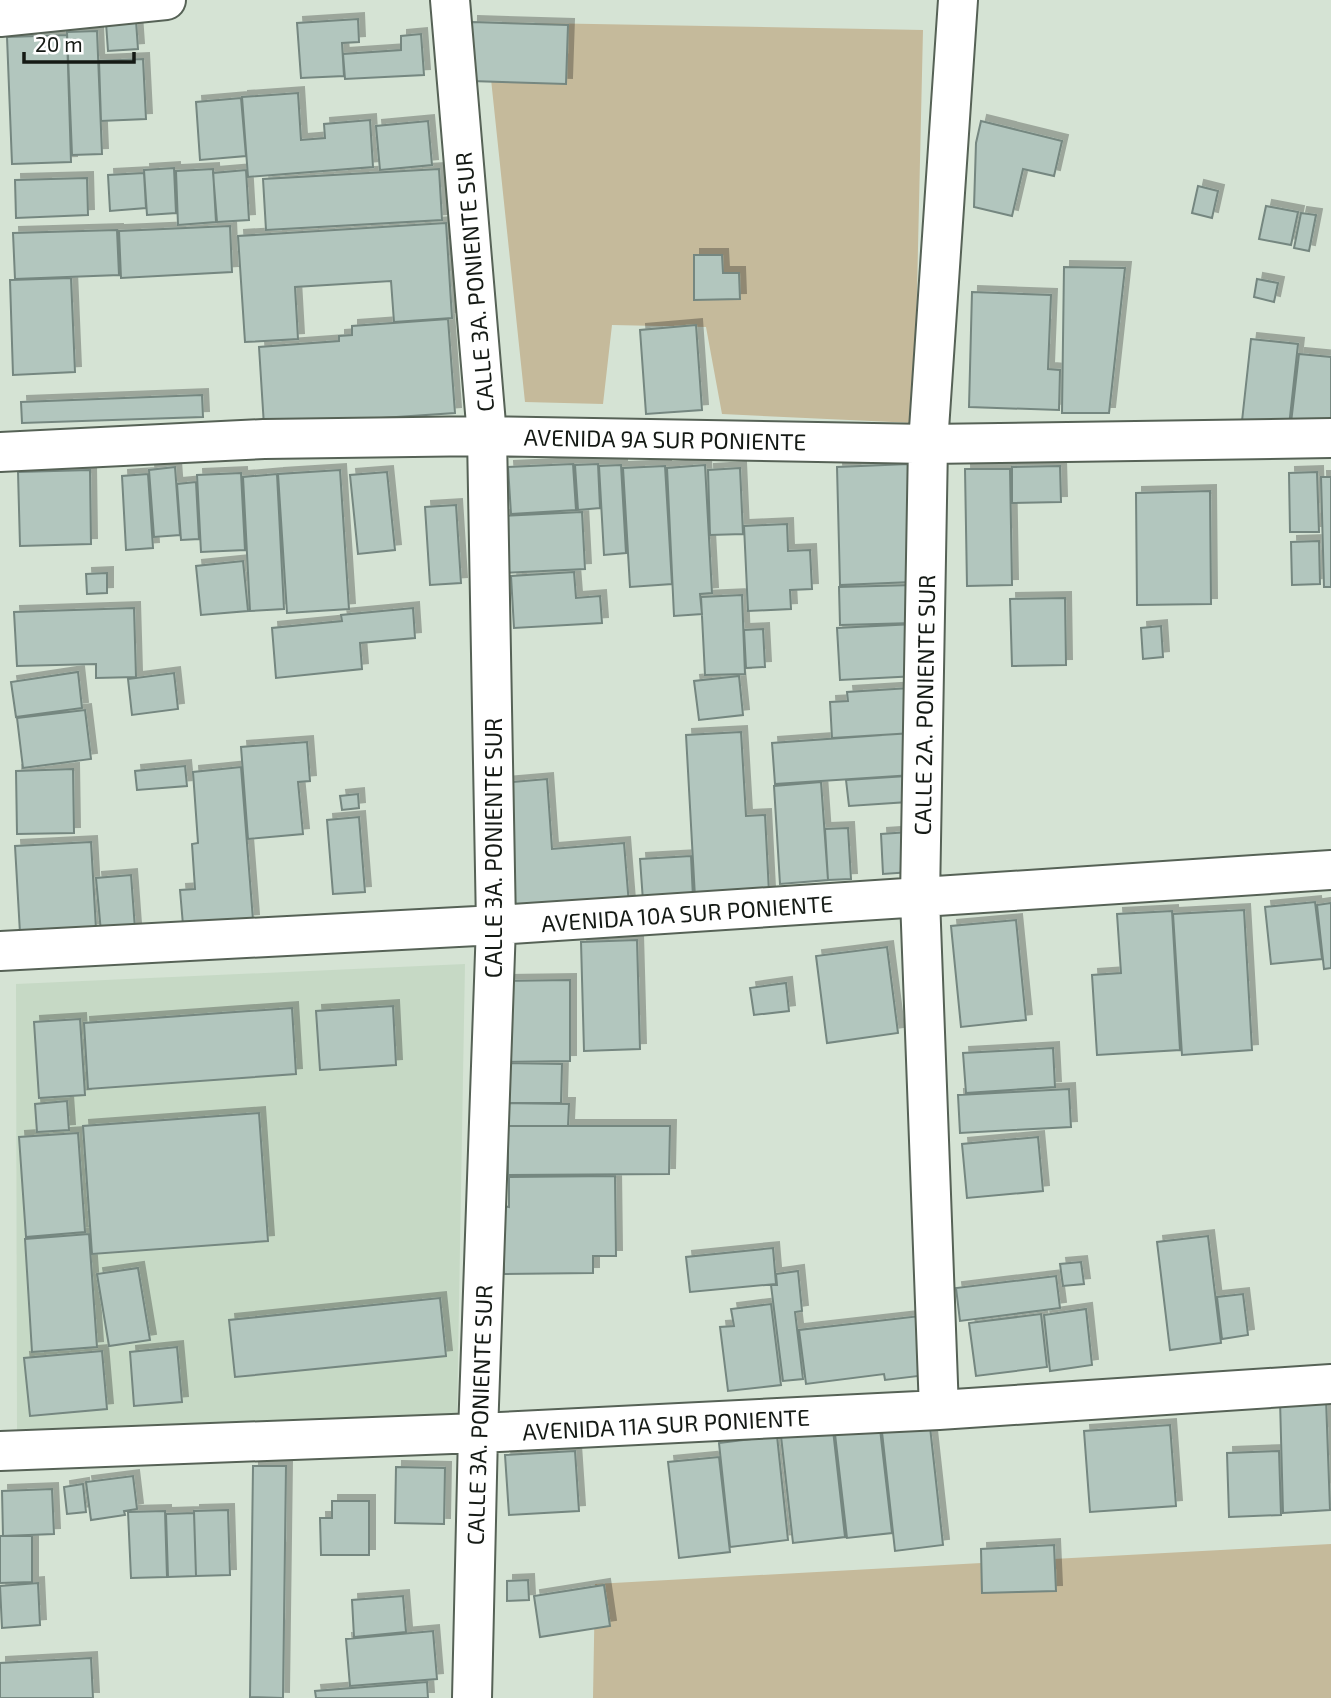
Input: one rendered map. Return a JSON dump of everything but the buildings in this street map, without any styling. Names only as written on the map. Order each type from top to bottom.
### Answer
[{"type":"street","points":[[0,17],[166,0]]},
{"type":"street","name":"CALLE 3A. PONIENTE SUR","points":[[450,0],[487,436],[496,925],[478,1433],[472,1698]]},
{"type":"street","name":"CALLE 2A. PONIENTE SUR","points":[[939,1410],[920,898],[928,444],[958,0]]},
{"type":"street","name":"AVENIDA 9A SUR PONIENTE","points":[[0,452],[264,439],[487,436],[928,444],[1331,438]]},
{"type":"street","name":"AVENIDA 10A SUR PONIENTE","points":[[0,951],[496,925],[1331,870]]},
{"type":"street","name":"AVENIDA 11A SUR PONIENTE","points":[[0,1451],[478,1433],[939,1410],[1331,1384]]},
{"type":"shaded area","points":[[485,22],[923,30],[914,423],[722,414],[706,327],[612,325],[603,404],[525,402]]},
{"type":"shaded area","points":[[465,964],[457,1418],[17,1433],[16,984]]},
{"type":"shaded area","points":[[1331,1544],[1331,1698],[593,1698],[595,1584]]}]
